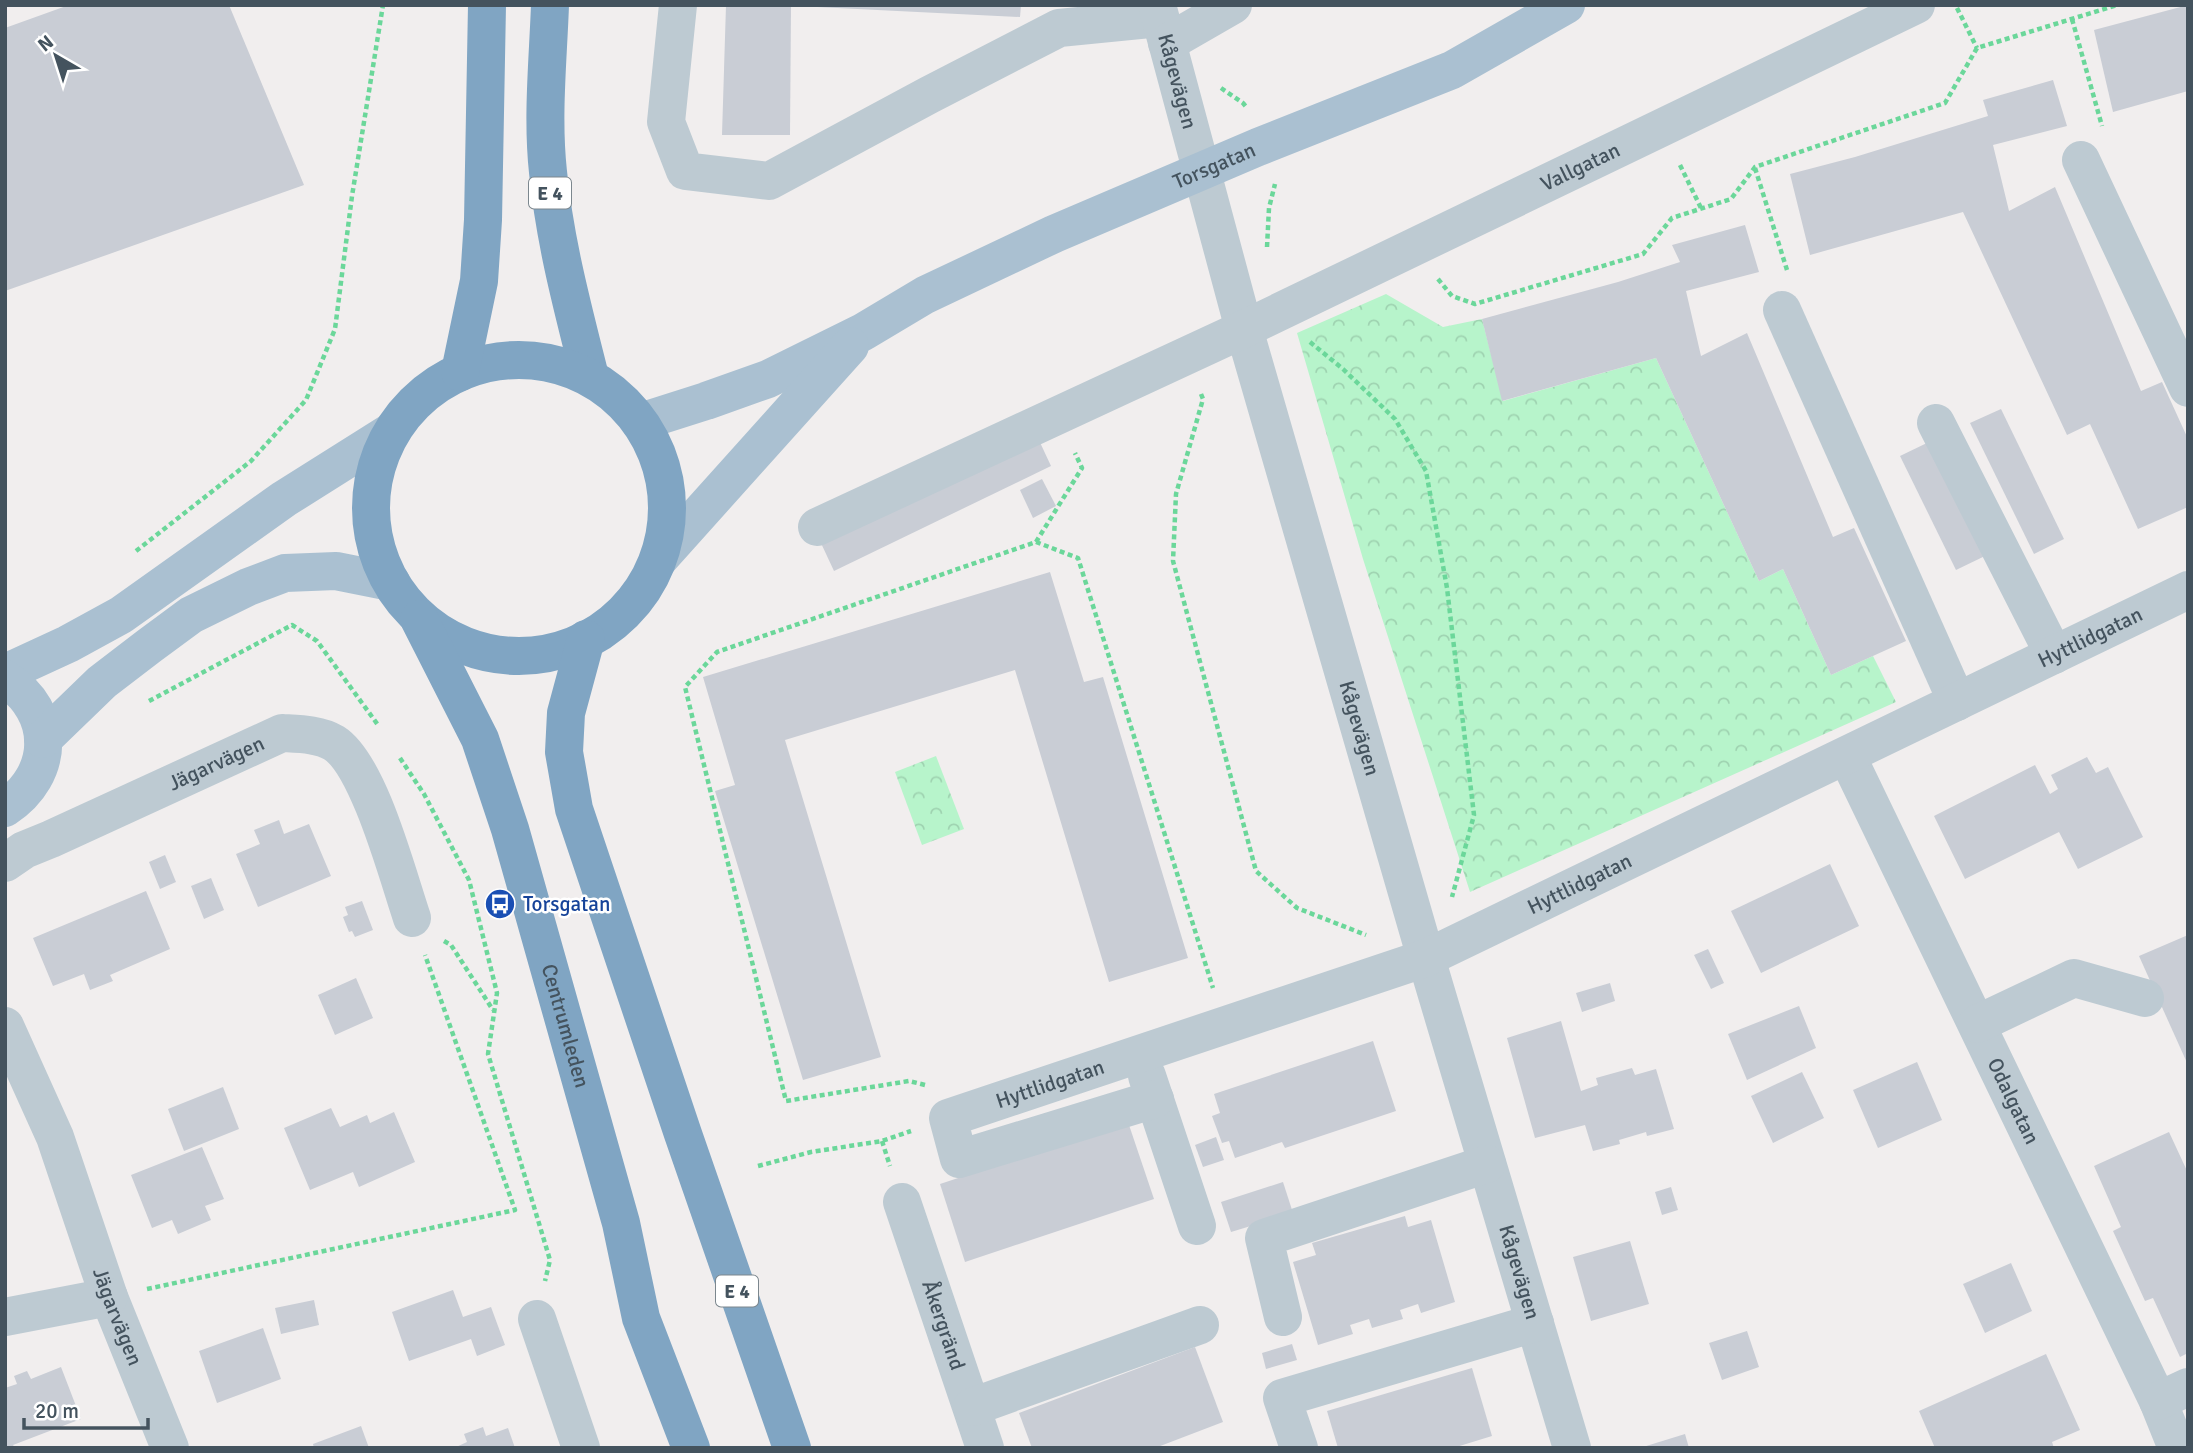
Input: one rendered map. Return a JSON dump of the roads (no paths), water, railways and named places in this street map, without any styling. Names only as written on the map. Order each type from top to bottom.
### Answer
[{"type":"highway","points":[[460,372],[479,281],[483,220],[487,5]]},
{"type":"highway","name":"E 4","points":[[550,5],[546,98],[547,169],[558,248],[590,377]]},
{"type":"highway","points":[[539,360],[590,377],[618,397],[640,422],[661,464],[666,488],[665,537],[658,560],[640,592],[617,619],[586,639],[543,654],[497,654],[475,649],[434,629],[416,614],[391,582],[379,558],[373,532],[371,506],[377,467],[392,431],[421,396],[460,372],[486,363],[539,360]]},
{"type":"highway","name":"Centrumleden","points":[[416,614],[480,739],[510,829],[621,1223],[641,1318],[691,1448]]},
{"type":"highway","name":"E 4","points":[[586,639],[566,713],[564,752],[574,809],[792,1448]]},
{"type":"main road","name":"Torsgatan","points":[[640,422],[768,379],[863,332],[925,295],[1054,234],[1452,70],[1566,5]]},
{"type":"main road","name":"Torsgatan","points":[[658,560],[863,332]]},
{"type":"main road","points":[[5,673],[68,644],[121,615],[284,499],[392,431]]},
{"type":"main road","points":[[43,739],[102,682],[191,615],[248,587],[285,573],[336,571],[391,582]]},
{"type":"main road","points":[[5,679],[18,687],[32,703],[40,721],[43,739],[42,757],[37,773],[18,799],[5,808]]},
{"type":"street","points":[[678,5],[666,122],[685,171],[769,181],[1059,28],[1161,22],[1233,5]]},
{"type":"street","name":"Vallgatan","points":[[817,527],[1260,322],[1916,5]]},
{"type":"street","name":"Kågevägen","points":[[1161,22],[1200,173],[1260,322],[1426,958],[1572,1448]]},
{"type":"street","points":[[2081,160],[2188,388]]},
{"type":"street","points":[[1782,310],[1957,702]]},
{"type":"street","points":[[1936,423],[2054,655]]},
{"type":"street","name":"Hyttlidgatan","points":[[1155,1099],[959,1159],[957,1115],[1426,958],[2188,590]]},
{"type":"street","name":"Jägarvägen","points":[[5,863],[24,850],[282,733],[310,735],[334,743],[352,760],[369,792],[412,918]]},
{"type":"street","name":"Odalgatan","points":[[1847,756],[1977,1024],[2173,1394],[2176,1448]]},
{"type":"street","points":[[1977,1024],[2074,978],[2145,998]]},
{"type":"street","name":"Jägarvägen","points":[[5,1026],[55,1137],[109,1297],[170,1448]]},
{"type":"street","points":[[1140,1054],[1197,1226]]},
{"type":"street","points":[[1283,1317],[1264,1238],[1487,1164]]},
{"type":"street","name":"Åkergränd","points":[[902,1202],[985,1448]]},
{"type":"street","points":[[5,1317],[109,1297]]},
{"type":"street","points":[[537,1319],[581,1448]]},
{"type":"street","points":[[1298,1448],[1283,1398],[1535,1323]]},
{"type":"street","points":[[972,1407],[1200,1325]]},
{"type":"place","name":"Torsgatan","points":[[500,904]]}]
